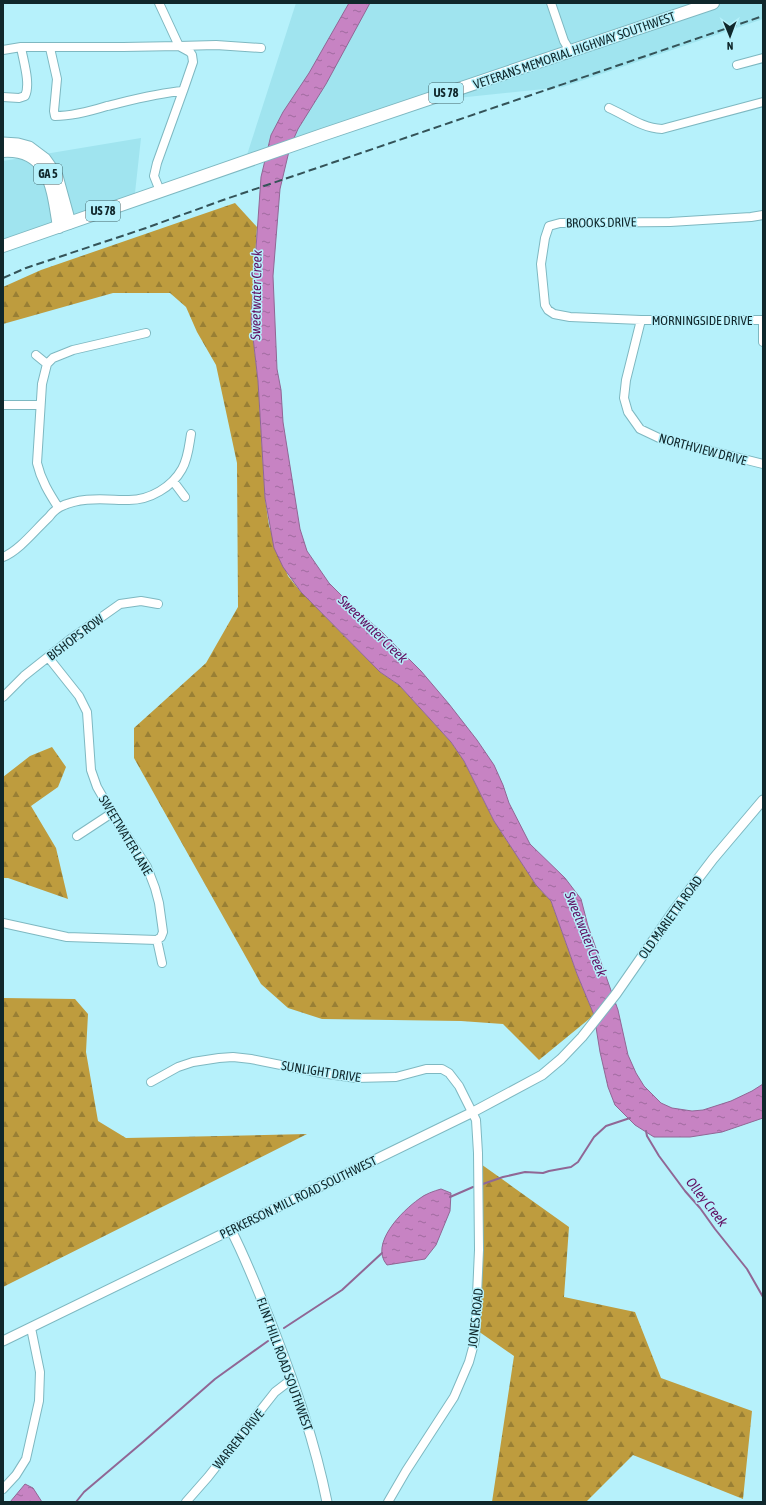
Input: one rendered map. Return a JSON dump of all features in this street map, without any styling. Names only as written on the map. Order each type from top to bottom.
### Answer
[{"type":"main road","name":"VETERANS MEMORIAL HIGHWAY SOUTHWEST","points":[[160,191],[713,3]]},
{"type":"main road","points":[[3,143],[18,144],[29,147],[45,159],[57,176],[65,225]]},
{"type":"main road","name":"GA 5","points":[[3,151],[15,151],[30,156],[45,170],[53,187],[65,225]]},
{"type":"main road","name":"US 78","points":[[3,246],[160,191]]},
{"type":"street","points":[[159,3],[179,46],[190,52],[193,62],[154,176],[160,191]]},
{"type":"street","points":[[551,3],[564,41],[570,51]]},
{"type":"street","points":[[3,50],[21,47],[50,48],[216,45],[261,48]]},
{"type":"street","points":[[3,97],[19,98],[24,96],[26,93],[26,74],[21,47]]},
{"type":"street","points":[[50,48],[57,79],[54,111],[55,116],[86,111],[140,98],[183,90]]},
{"type":"street","points":[[737,65],[763,58]]},
{"type":"street","points":[[609,108],[626,115],[642,126],[652,129],[662,129],[763,102]]},
{"type":"street","name":"BROOKS DRIVE","points":[[641,320],[570,317],[554,314],[548,310],[545,305],[541,264],[545,238],[549,226],[560,222],[670,222],[751,218],[763,214]]},
{"type":"street","name":"MORNINGSIDE DRIVE","points":[[641,320],[763,320]]},
{"type":"street","name":"NORTHVIEW DRIVE","points":[[641,320],[626,380],[624,398],[628,412],[640,429],[659,438],[763,464]]},
{"type":"street","points":[[763,320],[763,342]]},
{"type":"street","points":[[58,507],[47,490],[37,463],[42,384],[47,364],[53,358],[73,350],[146,333]]},
{"type":"street","points":[[36,355],[47,364]]},
{"type":"street","points":[[3,405],[40,405]]},
{"type":"street","points":[[3,557],[15,549],[58,507],[76,501],[98,499],[130,500],[146,498],[162,491],[182,470],[186,460],[191,434]]},
{"type":"street","points":[[173,481],[185,497]]},
{"type":"street","name":"BISHOPS ROW","points":[[3,697],[24,676],[72,638],[120,604],[141,601],[158,604]]},
{"type":"street","name":"SWEETWATER LANE","points":[[48,657],[79,696],[87,712],[91,770],[97,787],[147,867],[160,903],[163,932],[161,937],[157,940]]},
{"type":"street","name":"OLD MARIETTA ROAD","points":[[582,1037],[616,994],[713,858],[763,800]]},
{"type":"street","points":[[77,836],[112,813]]},
{"type":"street","points":[[3,923],[67,937],[157,940],[162,963]]},
{"type":"street","name":"PERKERSON MILL ROAD SOUTHWEST","points":[[3,1341],[473,1112],[542,1075],[561,1059],[582,1037]]},
{"type":"street","name":"SUNLIGHT DRIVE","points":[[151,1082],[178,1067],[193,1062],[219,1058],[251,1059],[321,1073],[356,1078],[396,1077],[426,1069],[442,1069],[449,1073],[459,1086],[473,1112]]},
{"type":"street","name":"JONES ROAD","points":[[388,1502],[406,1471],[454,1397],[469,1362],[475,1340],[479,1250],[478,1153],[476,1120],[473,1112]]},
{"type":"street","name":"FLINT HILL ROAD SOUTHWEST","points":[[231,1230],[263,1301],[292,1379],[312,1437],[327,1502]]},
{"type":"street","points":[[3,1490],[16,1475],[26,1458],[39,1401],[40,1372],[31,1328]]},
{"type":"street","name":"WARREN DRIVE","points":[[186,1502],[208,1477],[275,1392],[292,1379]]},
{"type":"shaded area","points":[[296,3],[763,3],[763,19],[563,87],[419,102],[245,161]]},
{"type":"shaded area","points":[[141,138],[134,202],[3,251],[3,161]]},
{"type":"green space","points":[[235,203],[257,227],[251,320],[258,381],[265,498],[269,526],[288,576],[301,592],[380,672],[399,685],[451,742],[464,761],[494,821],[536,885],[551,901],[577,974],[594,1015],[539,1060],[503,1024],[461,1021],[322,1019],[288,1008],[261,984],[134,758],[134,728],[206,663],[238,607],[237,463],[216,365],[197,332],[186,307],[170,293],[113,293],[3,324],[3,287],[41,270]]},
{"type":"green space","points":[[52,747],[66,767],[58,787],[31,806],[56,848],[68,899],[8,878],[3,878],[3,777],[30,756]]},
{"type":"green space","points":[[3,998],[75,999],[88,1014],[86,1052],[98,1121],[126,1138],[307,1134],[3,1287]]},
{"type":"green space","points":[[478,1162],[569,1227],[564,1297],[635,1312],[661,1378],[752,1411],[743,1499],[633,1455],[586,1502],[492,1502],[514,1356],[478,1331]]},
{"type":"water","name":"Sweetwater Creek","points":[[349,3],[370,3],[326,84],[298,129],[290,147],[280,189],[273,276],[277,369],[281,390],[283,422],[300,529],[307,551],[329,583],[382,632],[421,671],[449,704],[494,765],[509,803],[530,844],[565,878],[581,899],[588,926],[618,1010],[628,1055],[644,1086],[661,1103],[672,1108],[692,1111],[703,1110],[731,1101],[763,1084],[763,1118],[722,1132],[690,1137],[654,1137],[635,1125],[615,1105],[608,1087],[594,1015],[577,974],[551,901],[536,885],[494,821],[464,761],[451,742],[399,685],[380,672],[301,592],[283,567],[274,548],[265,498],[258,381],[251,320],[261,177],[271,135],[283,112],[309,73]]},
{"type":"water","points":[[441,1189],[451,1193],[450,1211],[436,1245],[425,1259],[387,1265],[383,1257],[382,1248],[390,1229],[404,1211],[412,1204],[424,1196]]},
{"type":"water","points":[[25,1484],[33,1488],[42,1502],[10,1502]]},
{"type":"waterway","points":[[480,1185],[503,1177],[525,1172],[543,1173],[571,1167],[578,1162],[594,1137],[606,1126],[630,1118]]},
{"type":"waterway","name":"Olley Creek","points":[[646,1131],[647,1136],[659,1156],[747,1269],[763,1297]]},
{"type":"waterway","points":[[450,1197],[473,1187]]},
{"type":"waterway","points":[[284,1328],[342,1290],[382,1253]]},
{"type":"waterway","points":[[76,1502],[84,1492],[215,1379],[268,1341]]},
{"type":"railway","points":[[3,278],[26,268],[146,228],[223,200],[763,16]]}]
